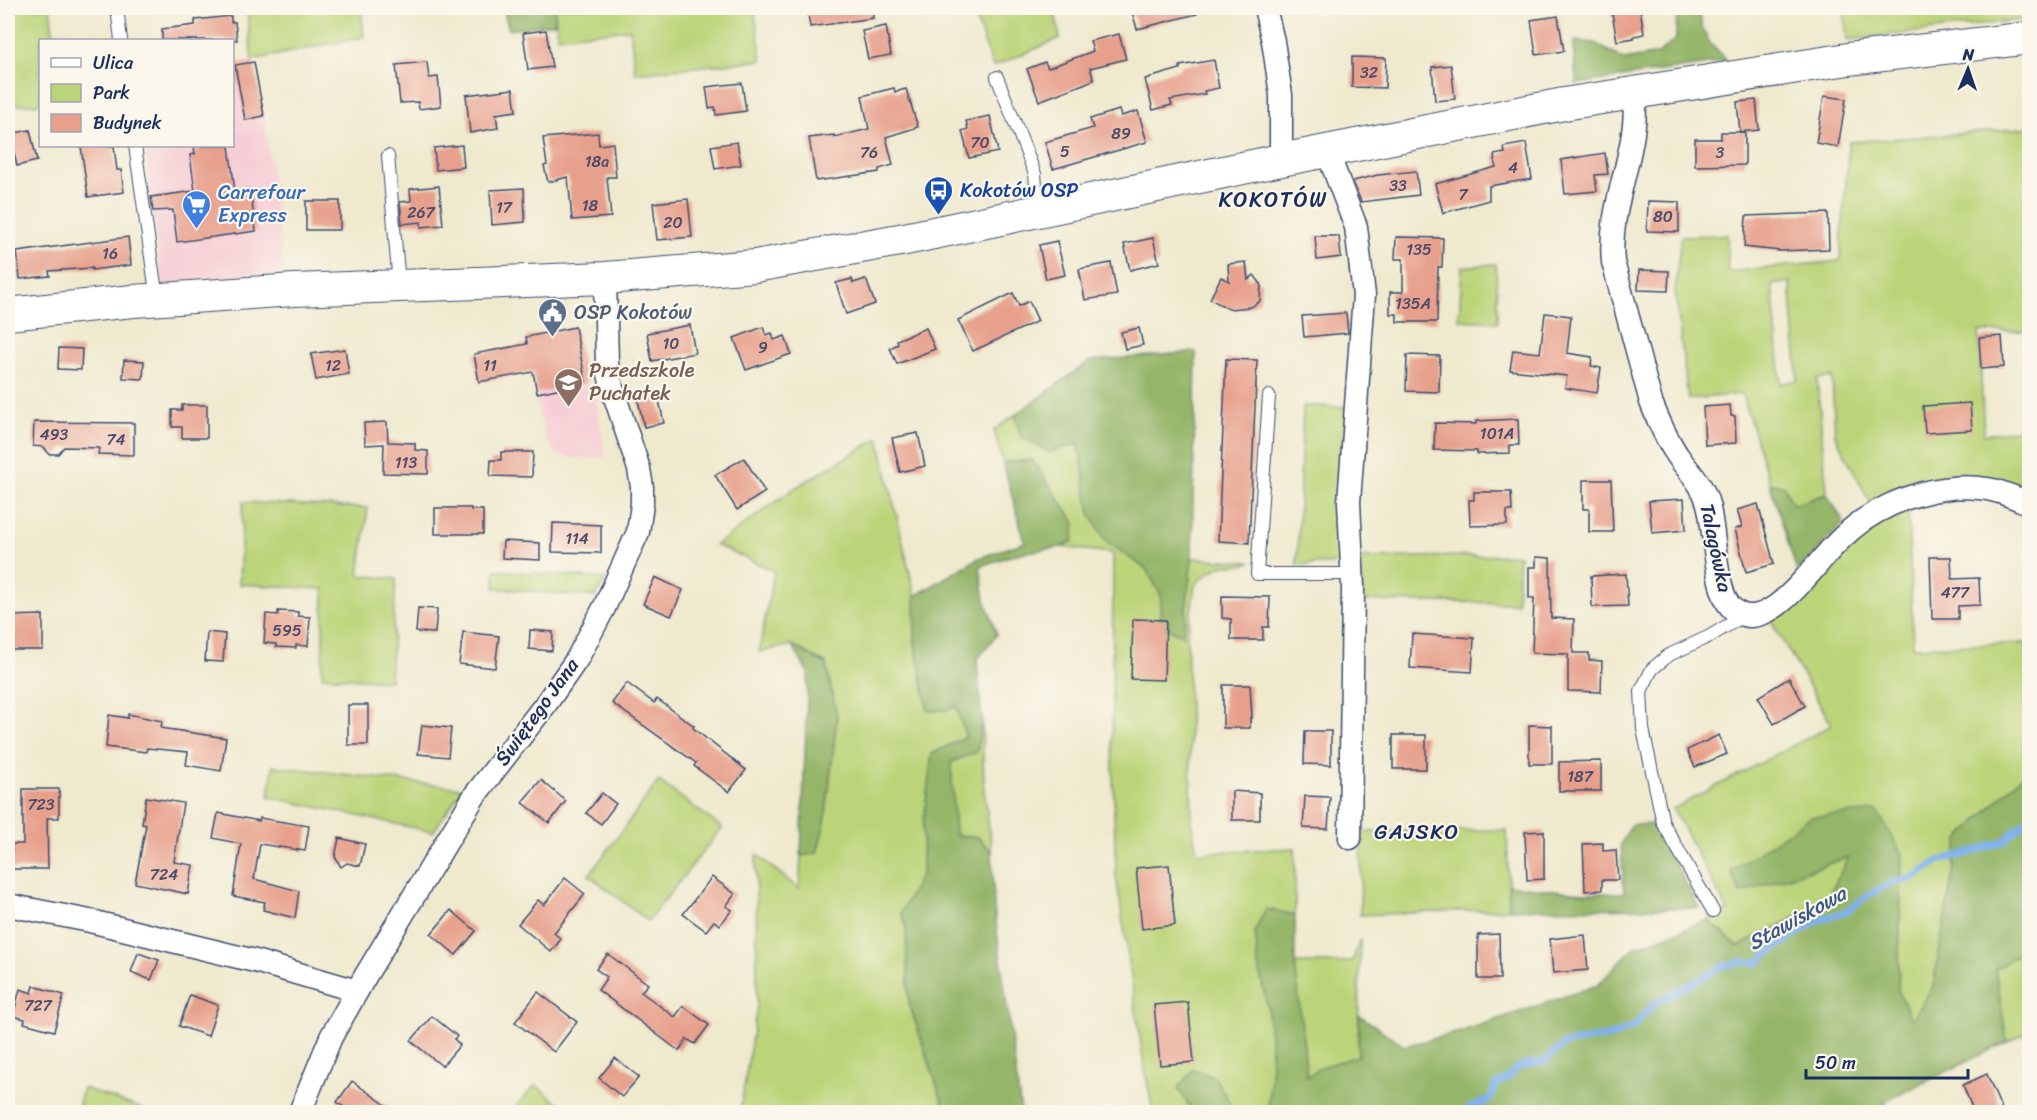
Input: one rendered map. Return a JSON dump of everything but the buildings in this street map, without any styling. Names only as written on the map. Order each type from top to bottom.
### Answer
[{"type":"street","points":[[1265,8],[1273,41],[1281,95],[1281,160]]},
{"type":"street","points":[[8,314],[158,299],[339,287],[605,278],[710,271],[803,258],[1281,160],[1634,92],[1848,59],[2030,38]]},
{"type":"street","name":"Talagówka","points":[[1634,92],[1636,107],[1613,238],[1613,261],[1655,411],[1667,439],[1702,489],[1712,520],[1722,588],[1730,606],[1745,615],[1754,615],[1774,608],[1861,521],[1901,501],[1936,490],[1966,487],[1996,491],[2030,504]]},
{"type":"street","points":[[1327,151],[1356,227],[1364,295],[1349,502],[1353,574],[1350,838]]},
{"type":"street","name":"Świętego Jana","points":[[300,1113],[331,1037],[357,992],[476,795],[546,705],[576,659],[604,608],[638,532],[642,504],[639,469],[612,388],[607,364],[605,278]]},
{"type":"street","points":[[8,905],[90,921],[255,961],[357,992]]},
{"type":"lane","points":[[117,8],[121,39]]},
{"type":"lane","points":[[997,77],[1035,174],[1038,211]]},
{"type":"lane","points":[[135,147],[158,299]]},
{"type":"lane","points":[[388,156],[399,285]]},
{"type":"lane","points":[[1269,396],[1257,574],[1353,574]]},
{"type":"lane","points":[[1713,911],[1663,823],[1643,729],[1641,691],[1652,669],[1669,655],[1710,636],[1745,615]]},
{"type":"shaded area","points":[[252,60],[264,116],[285,277],[163,284],[144,147],[234,147],[234,62]]},
{"type":"shaded area","name":"Przedszkole Puchatek","points":[[575,327],[586,383],[594,389],[606,457],[581,459],[558,455],[549,445],[541,421],[526,337]]},
{"type":"green space","points":[[8,8],[50,8],[54,39],[39,39],[39,104],[8,105]]},
{"type":"green space","points":[[247,8],[361,8],[364,37],[252,60]]},
{"type":"green space","points":[[503,8],[555,8],[555,23],[509,30]]},
{"type":"green space","points":[[555,8],[754,8],[762,60],[635,73],[630,29],[557,37]]},
{"type":"green space","points":[[972,8],[1054,8],[1060,38],[993,67]]},
{"type":"green space","points":[[1677,8],[1700,8],[1700,17],[1707,38],[1727,61],[1576,84],[1574,41],[1595,43],[1624,60],[1658,54],[1676,39]]},
{"type":"green space","points":[[1844,8],[2029,8],[2029,19],[1847,40]]},
{"type":"green space","points":[[2029,127],[2029,331],[1979,332],[1979,338],[1984,435],[2029,428],[2029,495],[2021,491],[1871,504],[1835,435],[1832,377],[1817,379],[1827,494],[1793,505],[1783,485],[1770,484],[1742,394],[1688,399],[1675,290],[1681,236],[1727,235],[1728,272],[1840,261],[1849,142]],"holes":[[[1790,282],[1798,380],[1781,384],[1772,285]]]},
{"type":"green space","points":[[1496,264],[1498,322],[1459,320],[1462,267]]},
{"type":"green space","points":[[1196,352],[1192,558],[1183,635],[1160,626],[1161,595],[1146,569],[1106,541],[1090,513],[1079,444],[1049,452],[1021,437],[1015,415],[1090,361]]},
{"type":"green space","points":[[1303,406],[1347,407],[1343,563],[1297,565]]},
{"type":"green space","points":[[1015,415],[1021,437],[1079,444],[1090,513],[1106,541],[1146,569],[1161,595],[1160,626],[1183,635],[1192,558],[1251,562],[1243,565],[1224,565],[1208,573],[1195,585],[1187,636],[1192,825],[1197,853],[1295,848],[1295,915],[1266,909],[1255,931],[1258,965],[1268,1009],[1272,1065],[1268,1107],[1261,1112],[1235,1112],[1215,1078],[1178,1088],[1193,1112],[1153,1112],[1116,875],[1112,741],[1113,553],[1061,547],[1073,541],[1048,486],[1032,460],[1003,463],[994,430]]},
{"type":"green space","points":[[879,438],[915,596],[915,643],[928,711],[945,710],[957,706],[966,737],[932,754],[923,826],[922,872],[901,913],[906,926],[909,1003],[944,1106],[962,1112],[740,1112],[757,1005],[756,854],[799,889],[801,856],[817,853],[825,822],[837,716],[826,663],[792,645],[759,652],[774,571],[716,545],[795,488]]},
{"type":"green space","points":[[1032,460],[1075,523],[1073,541],[1061,547],[1020,553],[980,566],[985,600],[997,634],[977,660],[982,719],[977,752],[951,762],[955,835],[978,837],[992,852],[994,908],[1021,1112],[962,1112],[944,1106],[909,1003],[906,926],[901,913],[922,872],[923,826],[932,754],[966,737],[956,706],[946,710],[928,711],[915,643],[915,596],[979,558],[1025,542],[1003,463]]},
{"type":"green space","points":[[1770,484],[1783,485],[1793,505],[1827,494],[1844,523],[1797,571]]},
{"type":"green space","points":[[243,502],[368,508],[359,575],[396,579],[390,681],[322,676],[324,589],[239,584]]},
{"type":"green space","points":[[1908,509],[1913,647],[2027,643],[2030,653],[2029,769],[1959,839],[1933,987],[1912,1021],[1898,990],[1902,855],[1877,811],[1731,871],[1741,893],[1849,857],[1826,902],[1738,946],[1708,920],[1728,911],[1673,809],[1832,725],[1770,619],[1808,594],[1844,549],[1878,519]]},
{"type":"green space","points":[[1519,555],[1517,603],[1363,601],[1360,558]]},
{"type":"green space","points":[[495,570],[606,579],[595,597],[495,588]]},
{"type":"green space","points":[[792,645],[826,664],[837,716],[825,822],[817,853],[801,856],[808,673]]},
{"type":"green space","points":[[982,719],[984,789],[992,852],[978,837],[955,835],[951,762],[977,752]]},
{"type":"green space","points":[[273,766],[463,788],[433,832],[269,797]]},
{"type":"green space","points":[[2029,769],[2029,946],[1995,970],[2007,1042],[1884,1102],[1895,1112],[1261,1112],[1268,1107],[1272,1065],[1268,1009],[1258,965],[1255,931],[1266,909],[1295,915],[1295,963],[1307,1077],[1321,1067],[1358,1056],[1359,1015],[1404,1046],[1460,1032],[1598,985],[1633,948],[1708,920],[1738,946],[1826,902],[1848,857],[1740,893],[1731,871],[1811,817],[1877,811],[1902,855],[1898,990],[1912,1020],[1933,987],[1959,839]]},
{"type":"green space","points":[[659,781],[722,828],[648,921],[589,875]]},
{"type":"green space","points":[[1654,824],[1699,908],[1509,909],[1508,885],[1583,893],[1624,893],[1621,844],[1631,825]]},
{"type":"green space","points":[[1507,830],[1509,909],[1360,915],[1362,832]]},
{"type":"green space","points":[[1360,939],[1358,1056],[1322,1067],[1307,1077],[1295,963],[1340,963],[1353,960]]},
{"type":"green space","points":[[2029,946],[2029,1031],[2007,1042],[1995,970]]},
{"type":"green space","points":[[1194,1069],[1215,1078],[1235,1112],[1193,1112],[1178,1088]]},
{"type":"green space","points":[[536,1085],[568,1112],[510,1112]]},
{"type":"green space","points":[[83,1088],[151,1112],[77,1112]]},
{"type":"waterway","name":"Stawiskowa","points":[[1461,1112],[1489,1100],[1496,1085],[1509,1077],[1515,1069],[1544,1062],[1564,1044],[1611,1036],[1633,1027],[1655,1003],[1726,965],[1742,962],[1758,963],[1767,954],[1816,921],[1847,911],[1867,896],[1893,882],[1911,879],[1941,860],[2004,841],[2030,817]]},
{"type":"place","name":"Kokotów OSP","points":[[939,216]]},
{"type":"place","name":"Carrefour Express","points":[[197,230]]},
{"type":"place","name":"OSP Kokotów","points":[[553,338]]},
{"type":"place","name":"Przedszkole Puchatek","points":[[568,408]]},
{"type":"district","name":"KOKOTÓW","points":[[1273,199]]},
{"type":"district","name":"GAJSKO","points":[[1417,832]]}]
